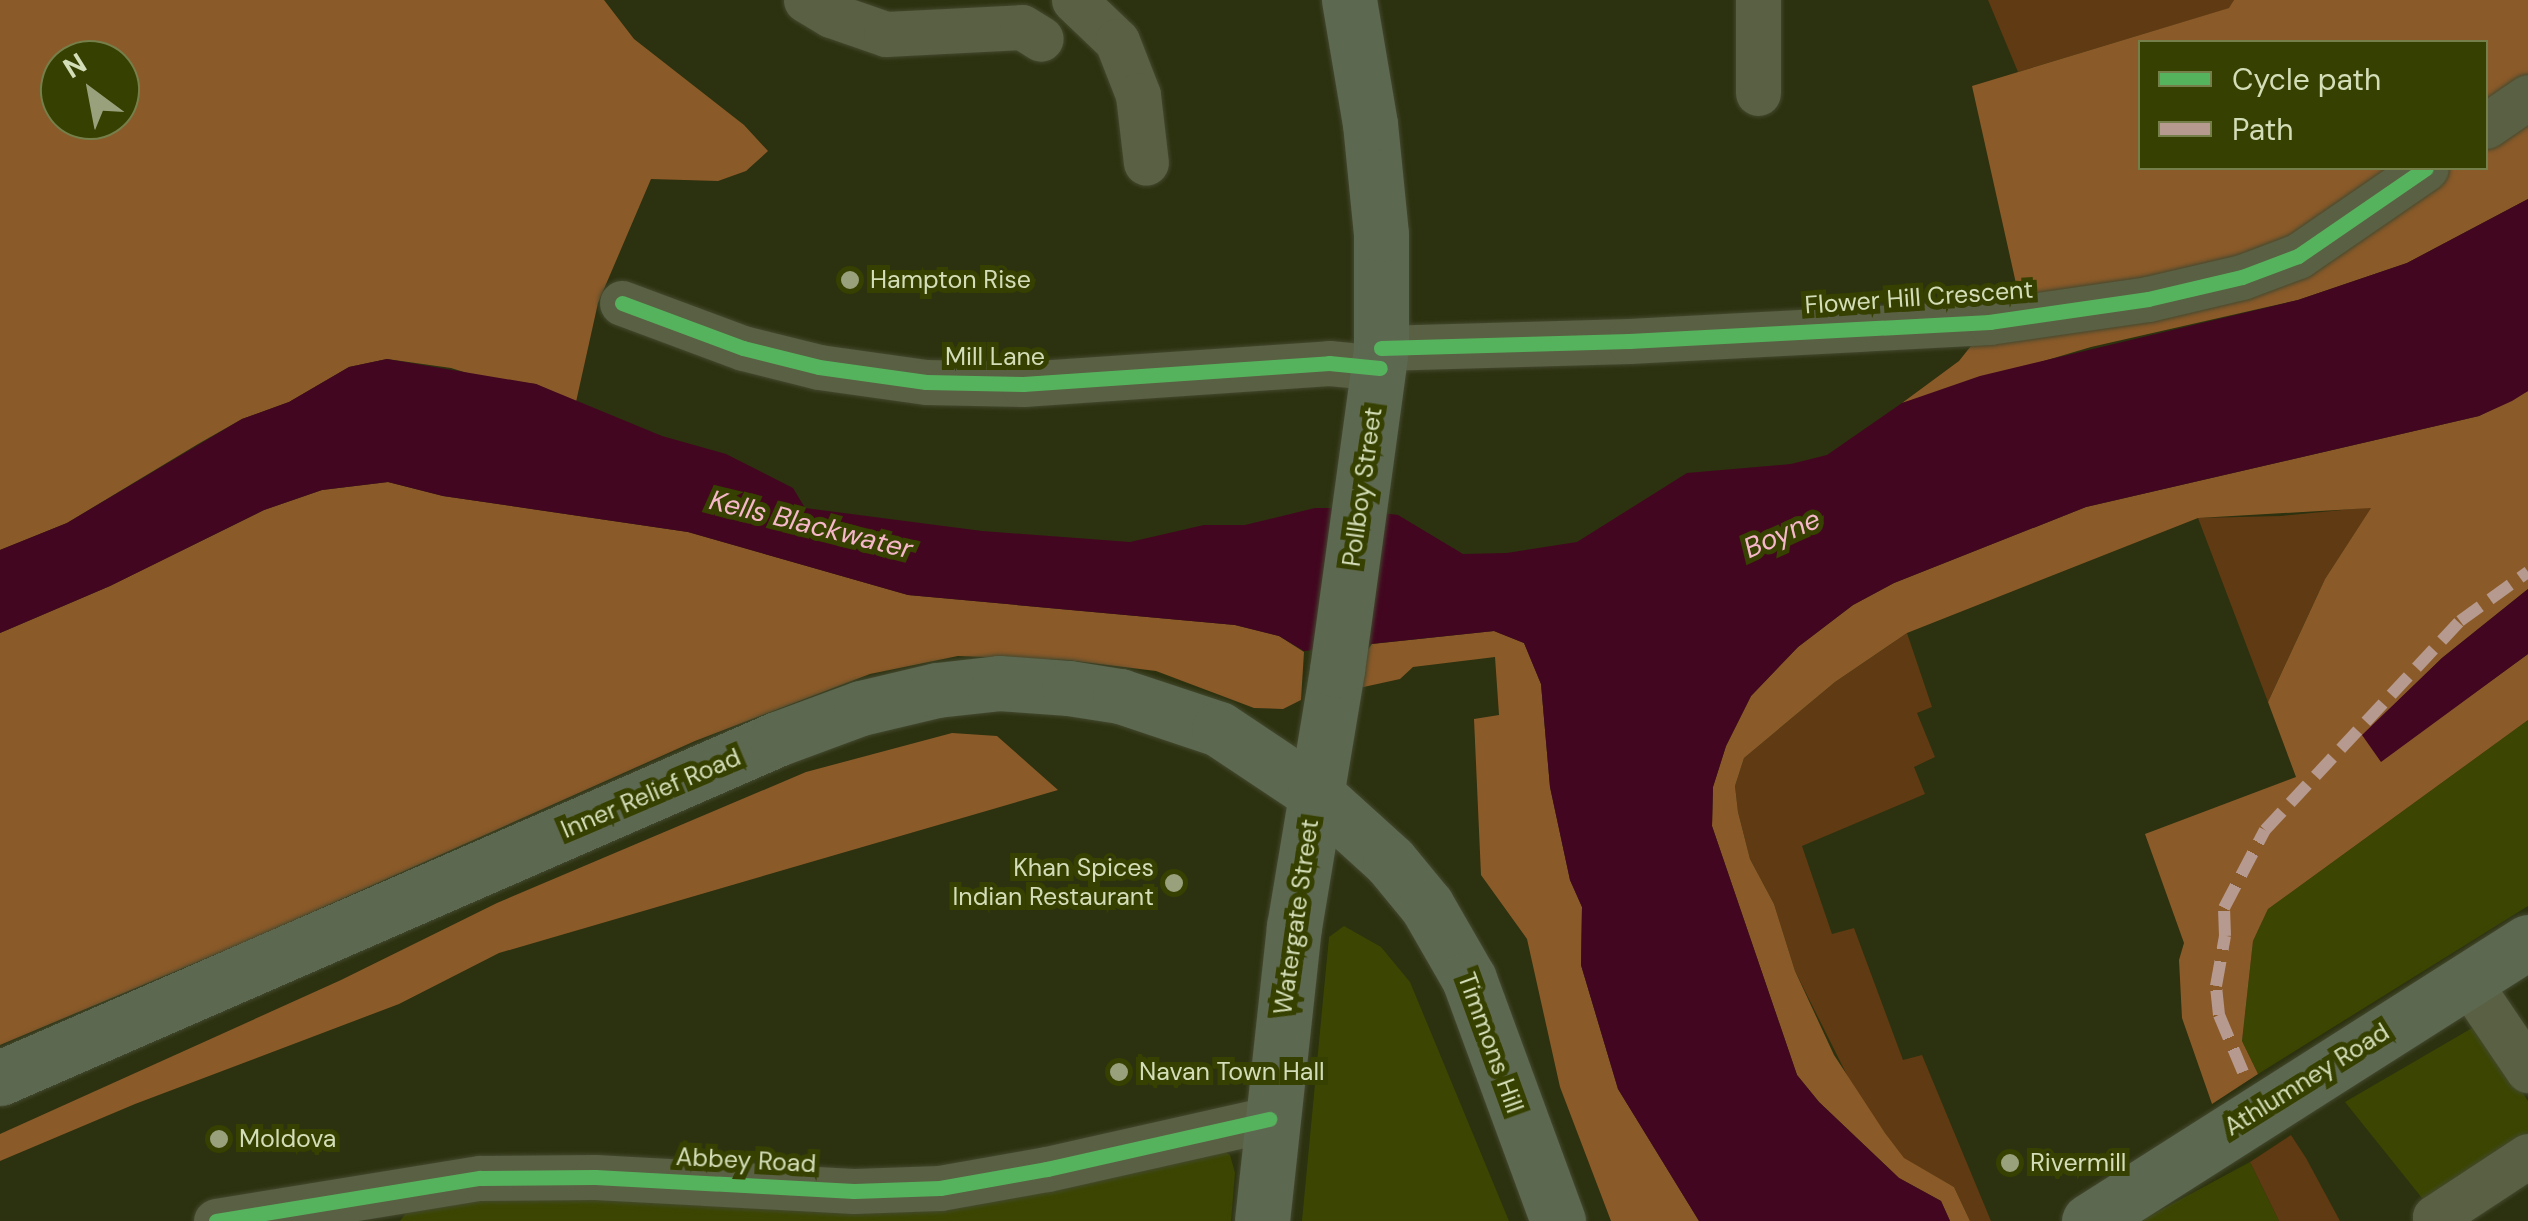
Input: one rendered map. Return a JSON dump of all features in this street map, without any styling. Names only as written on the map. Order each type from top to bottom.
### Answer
[{"type":"main road","name":"Pollboy Street","points":[[1315,793],[1337,670],[1380,358],[1381,234],[1370,124],[1349,0]]},
{"type":"main road","name":"Inner Relief Road","points":[[0,1078],[778,739],[860,708],[937,690],[998,683],[1120,696],[1219,730],[1315,793]]},
{"type":"main road","name":"Watergate Street","points":[[1262,1221],[1270,1119],[1315,793]]},
{"type":"main road","name":"Timmons Hill","points":[[1315,793],[1390,860],[1427,906],[1469,979],[1558,1221]]},
{"type":"main road","name":"Athlumney Road","points":[[2089,1221],[2528,942]]},
{"type":"street","points":[[806,0],[831,15],[886,34],[1012,22]]},
{"type":"street","points":[[1074,0],[1117,41],[1138,94],[1146,162]]},
{"type":"street","points":[[1758,0],[1758,94]]},
{"type":"street","points":[[2488,125],[2528,97]]},
{"type":"street","name":"Flower Hill Crescent","points":[[1380,358],[1989,322],[2148,299],[2242,277],[2298,256],[2423,170]]},
{"type":"street","name":"Mill Lane","points":[[622,303],[743,348],[819,367],[926,382],[1040,383],[1380,358]]},
{"type":"street","points":[[2467,980],[2528,1070]]},
{"type":"street","name":"Abbey Road","points":[[216,1221],[387,1206],[480,1178],[595,1177],[854,1191],[940,1188],[1047,1169],[1270,1119]]},
{"type":"street","points":[[2438,1221],[2436,1217],[2528,1156]]},
{"type":"shaded area","points":[[0,0],[604,0],[634,39],[744,125],[768,151],[746,171],[718,181],[651,179],[598,303],[576,402],[536,384],[480,377],[451,368],[387,359],[349,367],[289,402],[242,419],[67,523],[0,550]]},
{"type":"shaded area","points":[[1988,0],[2234,0],[2230,8],[2018,72]]},
{"type":"shaded area","points":[[2234,0],[2528,0],[2528,199],[2407,263],[2298,300],[2091,347],[1902,403],[1959,361],[2017,288],[1972,86],[2229,8]]},
{"type":"shaded area","points":[[2528,391],[2528,589],[2442,658],[2363,735],[2381,761],[2528,654],[2528,720],[2268,909],[2253,941],[2242,1041],[2258,1074],[2212,1104],[2182,1018],[2179,960],[2184,943],[2145,834],[2296,777],[2268,702],[2325,579],[2371,508],[2198,518],[1907,633],[1835,682],[1744,758],[1735,786],[1738,812],[1750,859],[1774,904],[1795,971],[1834,1055],[1885,1133],[1904,1158],[1954,1187],[1970,1221],[1950,1221],[1941,1201],[1899,1178],[1819,1102],[1797,1075],[1712,826],[1713,787],[1726,746],[1751,696],[1798,647],[1853,605],[1894,583],[2086,507],[2479,416]]},
{"type":"shaded area","points":[[388,482],[443,496],[688,532],[908,595],[1235,625],[1279,636],[1304,652],[1301,700],[1283,709],[1254,708],[1156,671],[1067,660],[958,656],[870,674],[695,741],[250,940],[0,1045],[0,633],[110,586],[264,510],[322,490]]},
{"type":"shaded area","points":[[2372,507],[2325,579],[2268,702],[2198,518],[2281,516]]},
{"type":"shaded area","points":[[1494,631],[1524,643],[1541,684],[1550,787],[1570,880],[1582,907],[1581,965],[1618,1089],[1699,1221],[1611,1221],[1560,1087],[1527,939],[1481,875],[1474,719],[1499,715],[1495,657],[1413,667],[1400,679],[1359,688],[1364,655],[1372,644]]},
{"type":"shaded area","points":[[1907,633],[1932,707],[1917,713],[1935,757],[1914,767],[1925,794],[1802,846],[1832,934],[1854,928],[1903,1060],[1922,1055],[1991,1221],[1970,1221],[1954,1187],[1904,1159],[1857,1095],[1795,971],[1774,904],[1750,859],[1738,812],[1735,786],[1744,758],[1835,682]]},
{"type":"shaded area","points":[[2528,720],[2528,906],[2258,1074],[2242,1041],[2253,941],[2268,909]]},
{"type":"shaded area","points":[[952,733],[997,736],[1058,790],[499,953],[399,1004],[135,1104],[0,1161],[0,1134],[341,980],[497,903],[806,772]]},
{"type":"shaded area","points":[[1344,926],[1381,947],[1410,982],[1509,1221],[1302,1221],[1329,937]]},
{"type":"shaded area","points":[[2479,1024],[2528,1101],[2528,1138],[2426,1203],[2345,1102]]},
{"type":"shaded area","points":[[2291,1135],[2340,1221],[2279,1221],[2250,1162]]},
{"type":"shaded area","points":[[1217,1147],[1230,1155],[1235,1173],[1231,1221],[400,1221],[414,1202]]},
{"type":"shaded area","points":[[2250,1162],[2279,1221],[2141,1221],[2146,1218]]},
{"type":"water","points":[[2528,199],[2528,391],[2479,416],[2086,507],[1894,583],[1853,605],[1798,647],[1751,696],[1726,746],[1713,787],[1712,826],[1797,1075],[1819,1102],[1899,1178],[1941,1201],[1950,1221],[1699,1221],[1618,1089],[1581,965],[1582,907],[1570,880],[1550,787],[1541,684],[1524,643],[1494,631],[1304,651],[1279,636],[1235,625],[908,595],[688,532],[443,496],[388,482],[322,490],[264,510],[110,586],[0,633],[0,550],[67,523],[242,419],[289,402],[349,367],[387,359],[536,384],[662,436],[726,454],[793,488],[805,508],[982,531],[1130,542],[1204,525],[1245,525],[1315,508],[1343,508],[1398,515],[1463,554],[1507,553],[1577,542],[1687,473],[1791,464],[1827,455],[1902,403],[1980,376],[2298,300],[2407,263]]},
{"type":"water","points":[[2528,589],[2528,654],[2381,762],[2362,735],[2442,658]]},
{"type":"marked path","points":[[2243,1072],[2219,1015],[2216,986],[2225,936],[2224,908],[2265,830],[2460,621],[2528,572]]},
{"type":"cycle path","points":[[1381,348],[1629,341],[1989,322],[2148,299],[2242,277],[2298,256],[2423,170]]},
{"type":"cycle path","points":[[622,303],[743,348],[819,367],[926,382],[1023,384],[1329,363],[1380,368]]},
{"type":"cycle path","points":[[216,1221],[480,1178],[595,1177],[854,1191],[940,1188],[1047,1169],[1269,1119]]},
{"type":"place","name":"Hampton Rise","points":[[850,280]]},
{"type":"place","name":"Khan Spices Indian Restaurant","points":[[1174,883]]},
{"type":"place","name":"Navan Town Hall","points":[[1119,1072]]},
{"type":"place","name":"Moldova","points":[[219,1139]]},
{"type":"place","name":"Rivermill","points":[[2010,1163]]},
{"type":"water label","name":"Kells Blackwater","points":[[811,525]]},
{"type":"water label","name":"Boyne","points":[[1782,534]]}]
